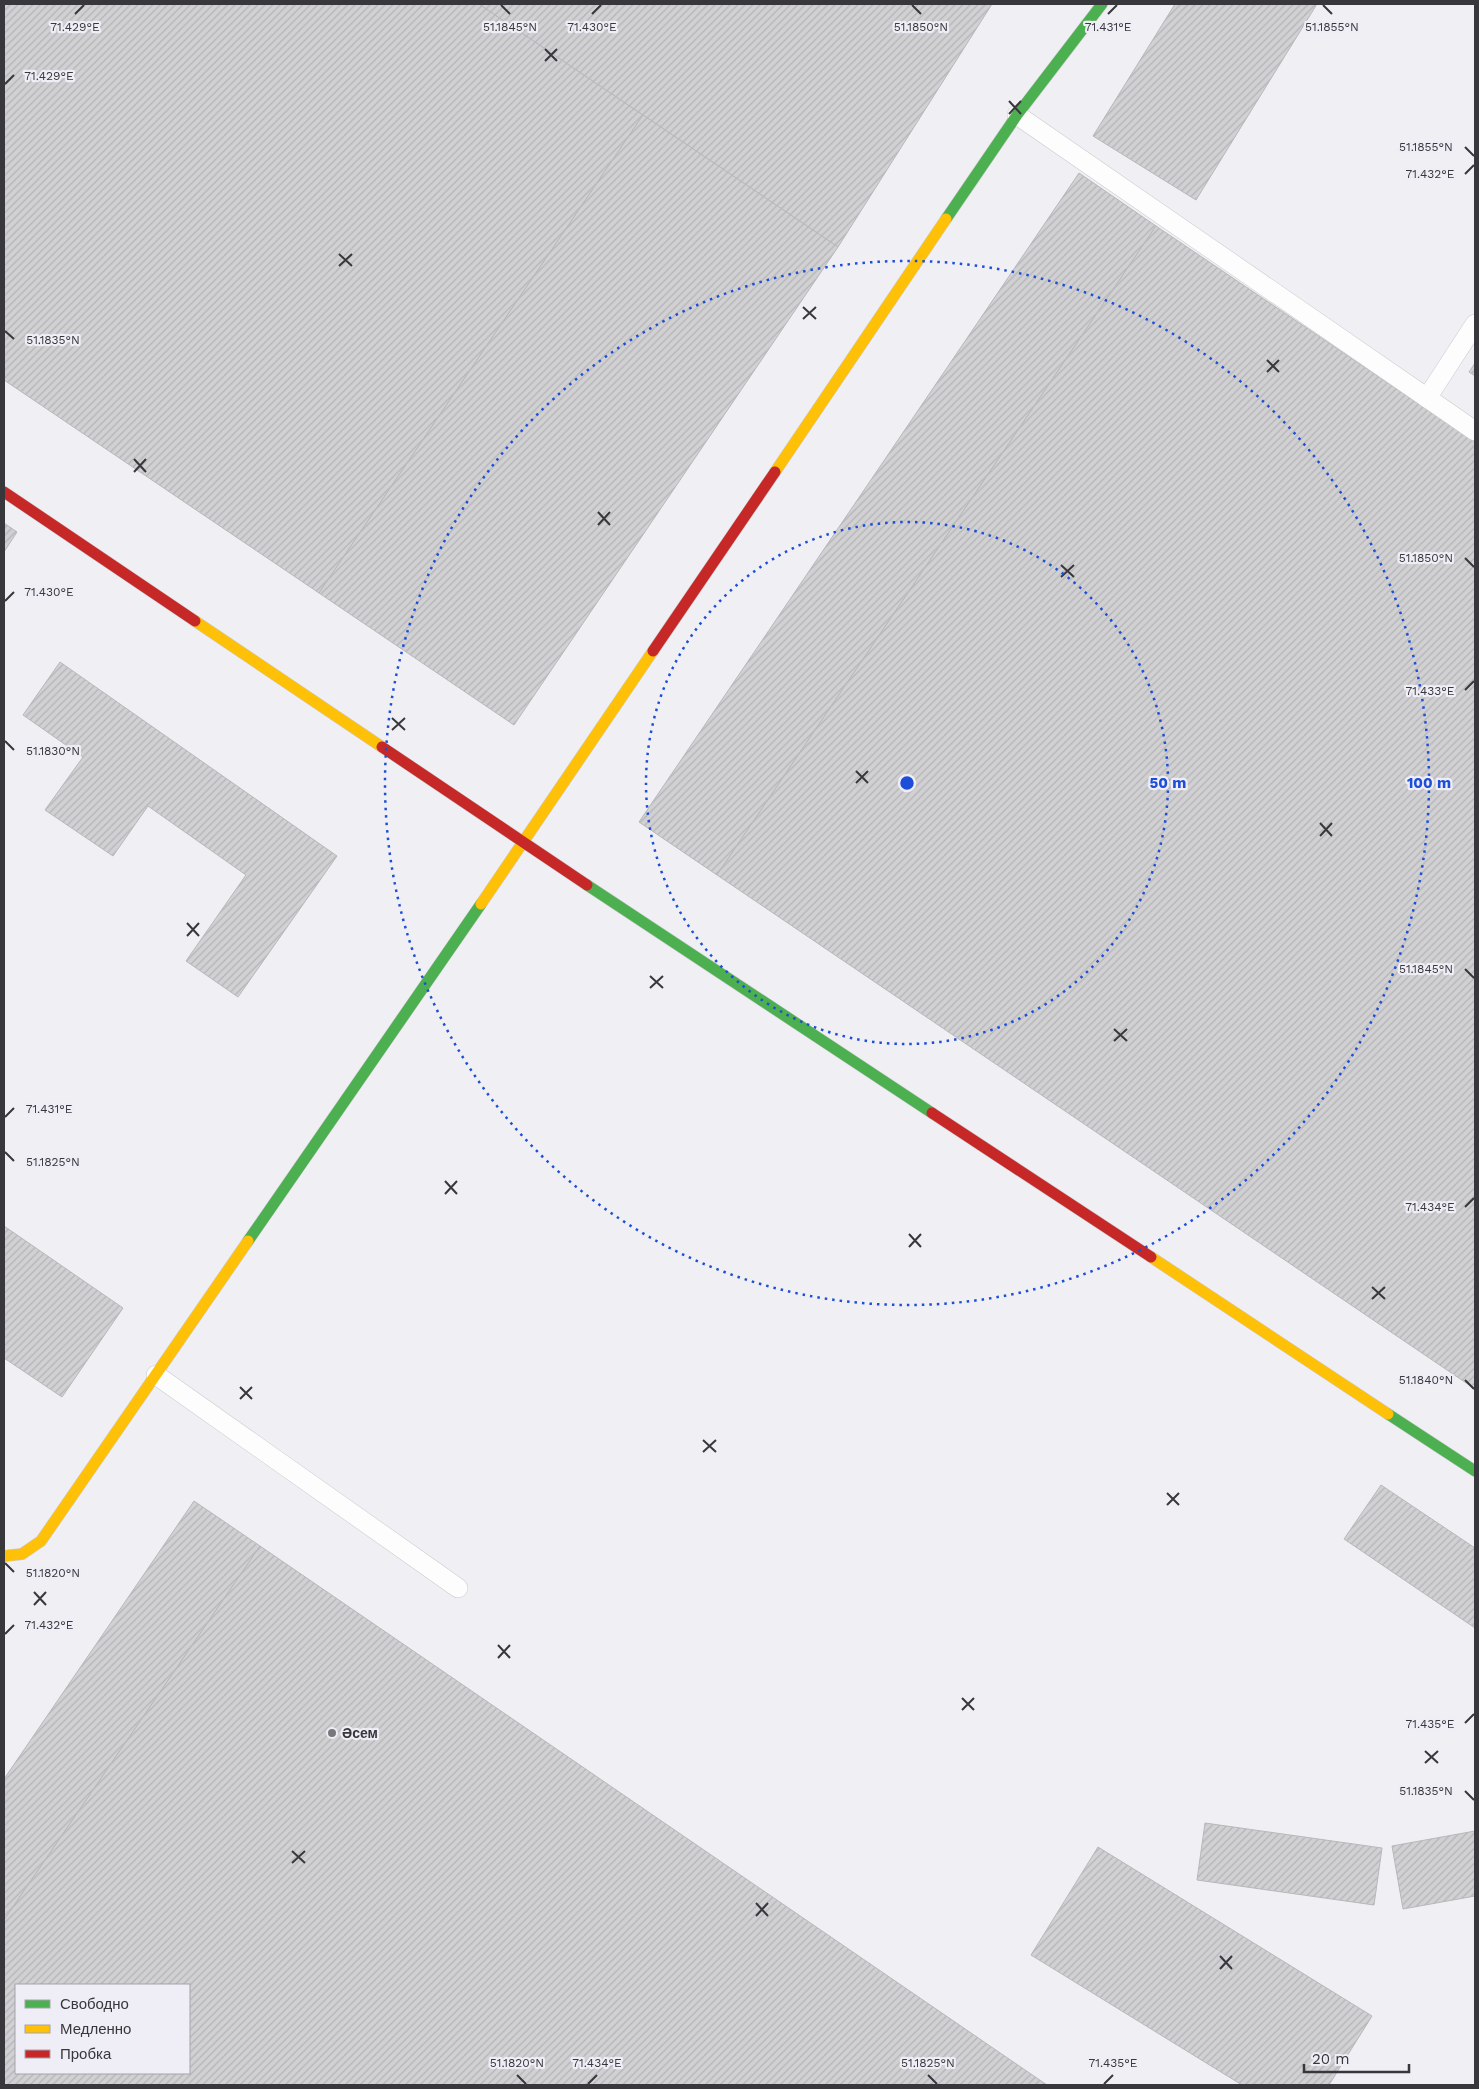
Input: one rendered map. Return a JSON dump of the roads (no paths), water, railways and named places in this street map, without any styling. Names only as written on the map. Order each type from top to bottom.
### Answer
[{"type":"street","points":[[4,1556],[22,1554],[41,1541],[523,843],[1016,115],[1102,4]]},
{"type":"street","points":[[4,492],[523,843],[1475,1471]]},
{"type":"lane","points":[[1016,115],[1475,431]]},
{"type":"lane","points":[[1427,398],[1475,324]]},
{"type":"lane","points":[[156,1375],[458,1588]]},
{"type":"place","name":"Әсем","points":[[332,1733]]}]
